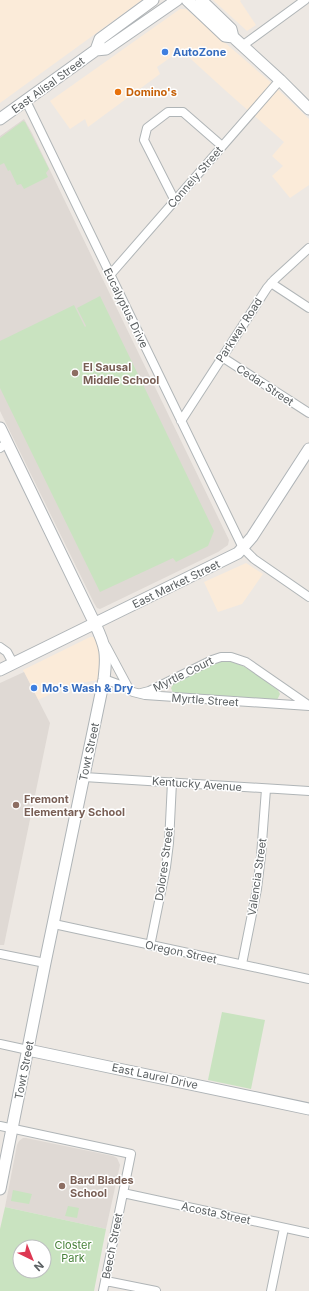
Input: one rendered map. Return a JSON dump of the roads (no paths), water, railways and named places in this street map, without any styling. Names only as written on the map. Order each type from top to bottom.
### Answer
[{"type":"street","name":"East Alisal Street","points":[[96,50],[100,39],[153,0]]},
{"type":"street","name":"East Alisal Street","points":[[0,120],[96,50],[106,49],[177,0]]},
{"type":"street","points":[[187,0],[225,36],[233,37]]},
{"type":"street","points":[[201,0],[231,29],[233,37],[280,80],[309,110]]},
{"type":"street","points":[[242,46],[305,0]]},
{"type":"street","name":"Connely Street","points":[[110,275],[280,80]]},
{"type":"street","name":"Eucalyptus Drive","points":[[26,101],[243,548],[254,559],[309,597]]},
{"type":"street","points":[[174,201],[144,140],[148,128],[168,112],[183,112],[222,146]]},
{"type":"street","name":"Parkway Road","points":[[181,421],[271,283],[309,248]]},
{"type":"street","points":[[271,283],[309,308]]},
{"type":"street","name":"Cedar Street","points":[[222,357],[309,413]]},
{"type":"street","name":"Towt Street","points":[[0,428],[4,446],[101,636],[106,653],[104,679],[0,1189]]},
{"type":"street","name":"East Market Street","points":[[0,670],[234,555],[243,548],[252,537],[309,449]]},
{"type":"street","points":[[101,636],[129,689]]},
{"type":"street","points":[[0,647],[7,652],[13,663]]},
{"type":"street","name":"Myrtle Court","points":[[138,693],[146,692],[215,658],[231,657],[238,658],[246,662],[278,686],[309,706]]},
{"type":"street","points":[[174,678],[168,688],[171,694],[177,698]]},
{"type":"street","name":"Myrtle Street","points":[[104,679],[133,692],[145,695],[309,706]]},
{"type":"street","points":[[270,704],[277,702],[282,698],[282,691],[278,686]]},
{"type":"street","name":"Kentucky Avenue","points":[[84,777],[309,791]]},
{"type":"street","name":"Dolores Street","points":[[150,946],[166,867],[169,843],[172,782]]},
{"type":"street","name":"Valencia Street","points":[[242,964],[257,889],[266,788]]},
{"type":"street","name":"Oregon Street","points":[[54,924],[150,946],[309,979]]},
{"type":"street","points":[[0,954],[45,963]]},
{"type":"street","name":"East Laurel Drive","points":[[0,1044],[309,1109]]},
{"type":"street","points":[[0,1126],[13,1128]]},
{"type":"street","name":"Beech Street","points":[[13,1128],[131,1154],[103,1291]]},
{"type":"street","name":"Acosta Street","points":[[123,1193],[309,1233]]},
{"type":"street","points":[[271,1291],[284,1228]]},
{"type":"street","points":[[106,1281],[156,1291]]},
{"type":"place","name":"AutoZone","points":[[165,52]]},
{"type":"place","name":"Domino's","points":[[118,92]]},
{"type":"place","name":"El Sausal Middle School","points":[[75,373]]},
{"type":"place","name":"Mo's Wash & Dry","points":[[34,688]]},
{"type":"place","name":"Fremont Elementary School","points":[[16,805]]},
{"type":"place","name":"Bard Blades School","points":[[62,1186]]},
{"type":"park label","name":"Closter Park","points":[[73,1251]]}]
